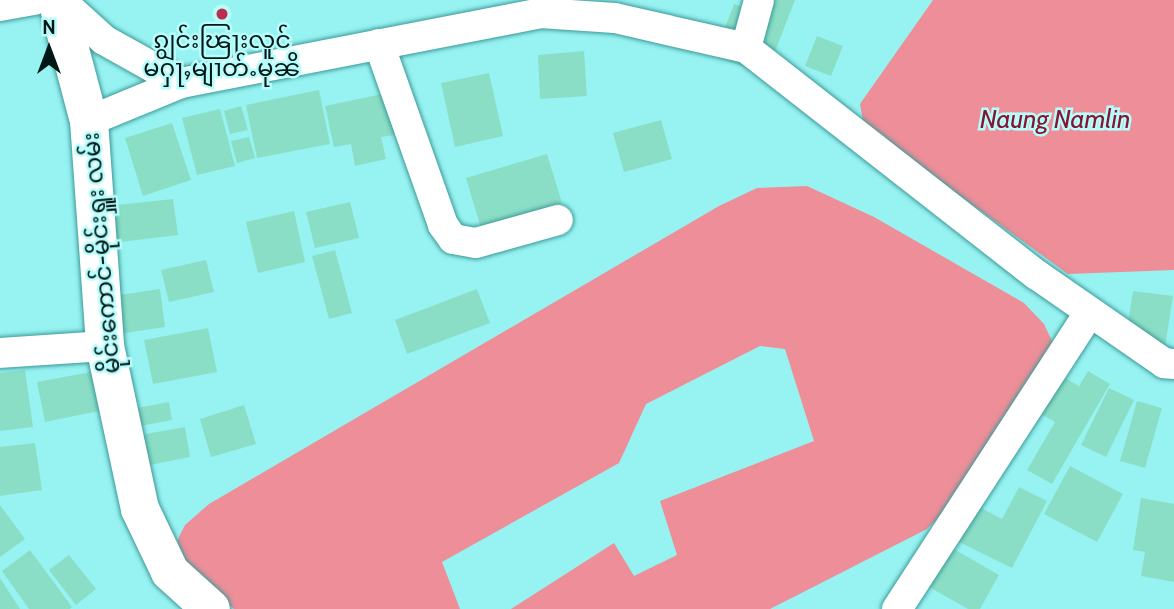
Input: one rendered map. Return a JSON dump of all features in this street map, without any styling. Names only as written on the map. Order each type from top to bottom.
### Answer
[{"type":"main road","name":"မိုင်းကောင်-မိုင်းရှူး လမ်း","points":[[59,0],[89,121],[105,346],[140,509],[170,572],[211,609]]},
{"type":"street","points":[[0,6],[33,0]]},
{"type":"street","points":[[59,0],[104,40],[181,83]]},
{"type":"street","points":[[746,48],[759,0]]},
{"type":"street","points":[[89,121],[181,83],[540,13],[615,18],[650,13],[746,48],[1090,312],[1164,363],[1174,364]]},
{"type":"street","points":[[379,44],[443,225],[453,239],[476,243],[558,220]]},
{"type":"street","points":[[897,609],[1090,312]]},
{"type":"street","points":[[0,354],[105,346]]},
{"type":"water","name":"Naung Namlin","points":[[933,0],[1174,0],[1174,270],[1068,274],[864,126],[860,104]]},
{"type":"water","points":[[807,186],[874,217],[1024,303],[1044,324],[1053,343],[960,496],[927,529],[770,609],[511,609],[614,543],[634,576],[677,555],[660,501],[814,441],[785,349],[760,346],[646,404],[619,463],[442,562],[460,609],[234,609],[193,577],[177,541],[185,525],[209,504],[719,206],[757,188]]},
{"type":"building","points":[[770,0],[795,0],[766,75],[714,56],[734,4],[752,10]]},
{"type":"building","points":[[817,36],[843,46],[831,76],[805,66]]},
{"type":"building","points":[[584,51],[587,96],[540,99],[538,55]]},
{"type":"building","points":[[489,73],[503,136],[455,147],[441,83]]},
{"type":"building","points":[[319,90],[330,144],[257,158],[246,105]]},
{"type":"building","points":[[387,93],[395,135],[381,137],[386,159],[355,166],[351,144],[334,147],[325,106]]},
{"type":"building","points":[[241,106],[248,130],[230,134],[224,111]]},
{"type":"building","points":[[220,109],[235,166],[197,175],[182,118]]},
{"type":"building","points":[[661,120],[672,159],[624,172],[613,133]]},
{"type":"building","points":[[172,123],[191,180],[143,196],[125,138]]},
{"type":"building","points":[[249,137],[255,158],[237,163],[231,141]]},
{"type":"building","points":[[547,154],[562,203],[481,228],[466,178]]},
{"type":"building","points":[[173,199],[178,235],[112,243],[108,206]]},
{"type":"building","points":[[350,202],[359,238],[315,248],[306,212]]},
{"type":"building","points":[[294,211],[305,262],[258,273],[246,222]]},
{"type":"building","points":[[335,250],[352,313],[329,319],[312,256]]},
{"type":"building","points":[[206,260],[214,292],[169,302],[161,270]]},
{"type":"building","points":[[160,289],[165,327],[112,335],[106,297]]},
{"type":"building","points":[[477,289],[490,323],[407,354],[395,320]]},
{"type":"building","points":[[1133,291],[1173,296],[1164,353],[1124,347]]},
{"type":"building","points":[[208,328],[217,372],[153,384],[144,340]]},
{"type":"building","points":[[25,370],[33,427],[0,431],[0,373]]},
{"type":"building","points":[[1052,370],[1079,386],[1088,371],[1110,384],[1052,484],[1027,470],[1055,422],[1030,408]]},
{"type":"building","points":[[91,372],[99,411],[45,422],[37,382]]},
{"type":"building","points":[[1109,388],[1134,400],[1106,457],[1081,445]]},
{"type":"building","points":[[1137,401],[1162,408],[1145,468],[1120,461]]},
{"type":"building","points":[[169,402],[172,420],[140,426],[137,408]]},
{"type":"building","points":[[244,405],[256,444],[211,457],[200,419]]},
{"type":"building","points":[[185,427],[190,457],[135,468],[129,437]]},
{"type":"building","points":[[35,443],[42,490],[0,496],[0,447]]},
{"type":"building","points":[[1070,466],[1123,494],[1097,542],[1044,514]]},
{"type":"building","points":[[1019,487],[1047,501],[1012,568],[949,537],[968,501],[1002,519]]},
{"type":"building","points":[[1141,498],[1174,504],[1174,582],[1141,576],[1145,552],[1133,550]]},
{"type":"building","points":[[0,505],[25,539],[0,557]]},
{"type":"building","points":[[938,540],[999,575],[980,609],[968,609],[915,579]]},
{"type":"building","points":[[30,550],[72,607],[70,609],[29,609],[2,571]]},
{"type":"building","points":[[69,555],[96,589],[76,605],[49,570]]},
{"type":"building","points":[[0,578],[20,609],[0,609]]},
{"type":"place","name":"ၵျွင်းၽြႃးလူင် မႁႃႇမျၢတ်ႉမုၼိ","points":[[222,14]]}]
